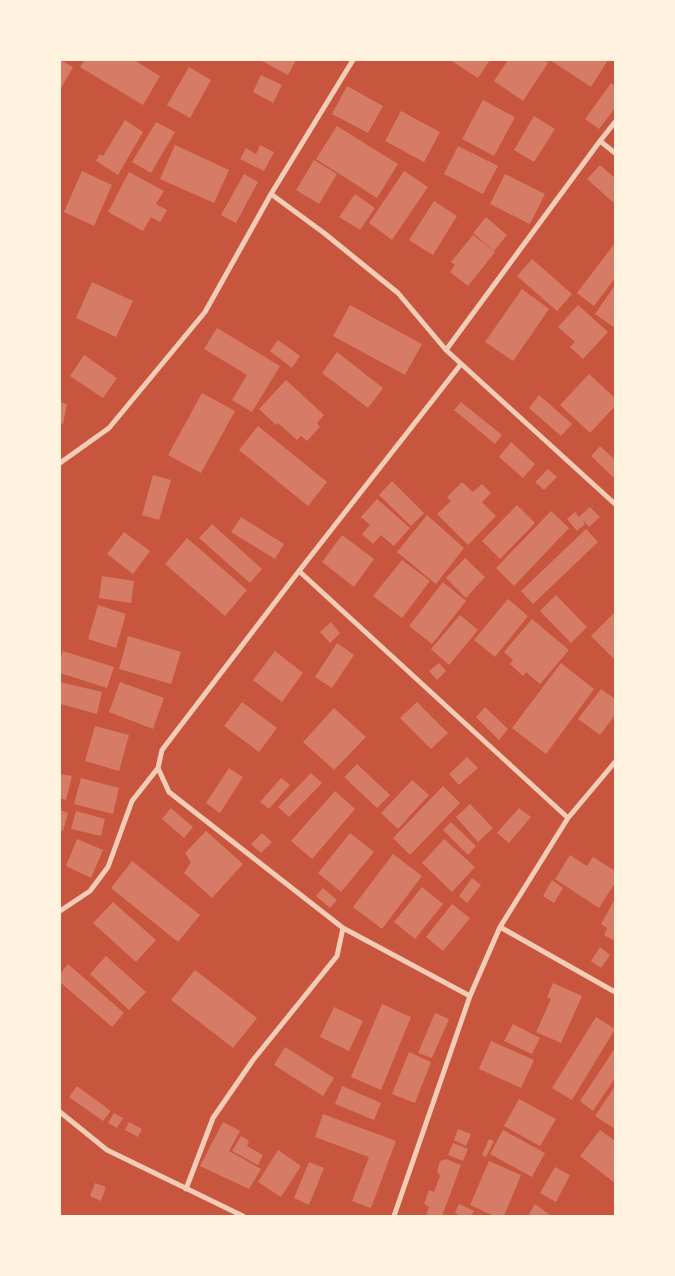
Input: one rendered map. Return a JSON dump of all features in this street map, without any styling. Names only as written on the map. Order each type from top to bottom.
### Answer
[{"type":"street","points":[[60,463],[109,428],[205,312],[271,194],[353,60]]},
{"type":"street","points":[[446,350],[615,122]]},
{"type":"street","points":[[600,140],[615,153]]},
{"type":"street","points":[[271,194],[398,293],[446,350],[615,504]]},
{"type":"street","points":[[60,911],[90,891],[108,867],[132,801],[158,768],[162,750],[461,364]]},
{"type":"street","points":[[299,571],[568,818]]},
{"type":"street","points":[[394,1216],[470,996],[500,927],[568,818],[615,762]]},
{"type":"street","points":[[158,768],[168,792],[343,928],[470,996]]},
{"type":"street","points":[[500,927],[615,992]]},
{"type":"street","points":[[186,1188],[213,1118],[253,1060],[338,956],[343,928]]},
{"type":"street","points":[[60,1112],[107,1150],[243,1216]]},
{"type":"building","points":[[60,60],[73,67],[60,90]]},
{"type":"building","points":[[85,60],[134,60],[160,76],[143,105],[80,67]]},
{"type":"building","points":[[260,60],[296,60],[288,75]]},
{"type":"building","points":[[450,60],[490,60],[478,78]]},
{"type":"building","points":[[508,60],[544,60],[548,63],[523,101],[494,81]]},
{"type":"building","points":[[550,60],[608,60],[591,87]]},
{"type":"building","points":[[189,67],[211,80],[190,118],[167,105]]},
{"type":"building","points":[[261,75],[282,85],[273,103],[253,92]]},
{"type":"building","points":[[611,83],[615,86],[615,108],[599,129],[585,119]]},
{"type":"building","points":[[347,86],[383,106],[368,133],[332,114]]},
{"type":"building","points":[[483,100],[515,117],[494,156],[462,139]]},
{"type":"building","points":[[401,111],[440,132],[424,162],[385,141]]},
{"type":"building","points":[[534,116],[555,129],[534,162],[514,150]]},
{"type":"building","points":[[125,120],[143,132],[118,175],[96,161],[100,154],[103,156]]},
{"type":"building","points":[[156,122],[175,132],[151,173],[132,162]]},
{"type":"building","points":[[337,126],[398,164],[377,198],[316,159]]},
{"type":"building","points":[[175,145],[229,170],[214,203],[160,179]]},
{"type":"building","points":[[260,145],[274,152],[264,171],[240,159],[246,148],[256,154]]},
{"type":"building","points":[[458,146],[498,166],[483,194],[444,174]]},
{"type":"building","points":[[314,160],[337,174],[319,204],[296,190]]},
{"type":"building","points":[[600,165],[615,178],[615,204],[587,179]]},
{"type":"building","points":[[82,171],[112,185],[94,226],[64,212]]},
{"type":"building","points":[[404,171],[428,187],[392,240],[369,223]]},
{"type":"building","points":[[129,172],[164,191],[156,204],[167,210],[160,222],[151,217],[143,231],[108,212]]},
{"type":"building","points":[[244,174],[258,182],[236,223],[221,215]]},
{"type":"building","points":[[505,174],[545,194],[530,224],[490,204]]},
{"type":"building","points":[[355,194],[375,208],[360,230],[339,217]]},
{"type":"building","points":[[434,201],[457,216],[433,255],[409,240]]},
{"type":"building","points":[[486,217],[507,235],[494,251],[473,233]]},
{"type":"building","points":[[473,235],[495,252],[468,286],[450,272],[455,265],[451,262]]},
{"type":"building","points":[[615,243],[615,278],[594,306],[577,293]]},
{"type":"building","points":[[532,259],[572,294],[557,311],[517,276]]},
{"type":"building","points":[[92,282],[133,301],[116,337],[76,318]]},
{"type":"building","points":[[615,285],[615,328],[595,314]]},
{"type":"building","points":[[522,289],[549,309],[513,361],[485,342]]},
{"type":"building","points":[[350,305],[422,344],[405,375],[333,336]]},
{"type":"building","points":[[578,305],[608,332],[583,359],[570,347],[575,342],[558,327]]},
{"type":"building","points":[[217,328],[280,366],[252,412],[232,400],[247,375],[204,349]]},
{"type":"building","points":[[278,340],[300,356],[292,368],[270,351]]},
{"type":"building","points":[[337,352],[383,388],[368,408],[322,373]]},
{"type":"building","points":[[84,355],[117,378],[103,398],[70,376]]},
{"type":"building","points":[[589,374],[615,398],[615,406],[590,433],[560,405]]},
{"type":"building","points":[[286,380],[324,415],[317,423],[320,427],[307,441],[301,436],[297,440],[278,423],[276,425],[259,409]]},
{"type":"building","points":[[202,393],[235,411],[201,473],[168,455]]},
{"type":"building","points":[[539,395],[572,424],[561,436],[529,408]]},
{"type":"building","points":[[60,402],[67,404],[63,424],[60,423]]},
{"type":"building","points":[[461,402],[502,435],[495,444],[454,410]]},
{"type":"building","points":[[258,426],[327,482],[308,506],[239,450]]},
{"type":"building","points":[[511,442],[535,464],[523,478],[499,457]]},
{"type":"building","points":[[600,446],[615,460],[615,479],[591,456]]},
{"type":"building","points":[[548,469],[557,477],[544,490],[535,482]]},
{"type":"building","points":[[153,475],[171,480],[159,520],[142,515]]},
{"type":"building","points":[[392,481],[424,513],[411,526],[379,495]]},
{"type":"building","points":[[462,482],[473,492],[482,484],[491,493],[482,502],[496,516],[468,545],[437,514],[451,501],[447,497]]},
{"type":"building","points":[[377,499],[410,528],[394,546],[381,535],[373,544],[362,534],[370,525],[361,517]]},
{"type":"building","points":[[517,505],[535,523],[500,559],[482,541]]},
{"type":"building","points":[[590,507],[600,517],[589,527],[581,518],[585,524],[577,531],[567,519],[575,512],[579,517]]},
{"type":"building","points":[[551,511],[569,528],[514,586],[496,568]]},
{"type":"building","points":[[427,515],[464,548],[436,584],[397,552]]},
{"type":"building","points":[[241,517],[284,544],[275,559],[231,532]]},
{"type":"building","points":[[212,524],[262,569],[250,583],[199,538]]},
{"type":"building","points":[[586,529],[598,542],[533,604],[521,591]]},
{"type":"building","points":[[124,532],[150,551],[133,574],[107,554]]},
{"type":"building","points":[[342,535],[374,559],[354,587],[322,562]]},
{"type":"building","points":[[187,538],[247,590],[225,616],[165,564]]},
{"type":"building","points":[[465,558],[485,577],[466,598],[446,578]]},
{"type":"building","points":[[402,560],[430,581],[402,618],[373,596]]},
{"type":"building","points":[[102,576],[134,581],[131,603],[99,598]]},
{"type":"building","points":[[443,582],[466,601],[432,644],[409,626]]},
{"type":"building","points":[[556,595],[587,627],[571,643],[540,611]]},
{"type":"building","points":[[508,599],[528,616],[495,657],[474,640]]},
{"type":"building","points":[[98,605],[126,614],[116,648],[88,639]]},
{"type":"building","points":[[615,612],[615,660],[591,636]]},
{"type":"building","points":[[460,615],[478,630],[449,665],[431,649]]},
{"type":"building","points":[[532,619],[569,650],[540,684],[526,672],[523,676],[510,664],[513,660],[504,652]]},
{"type":"building","points":[[331,622],[340,633],[330,643],[320,632]]},
{"type":"building","points":[[128,636],[181,652],[171,684],[119,669]]},
{"type":"building","points":[[337,643],[354,655],[332,688],[315,677]]},
{"type":"building","points":[[63,651],[114,667],[107,688],[60,673],[60,660]]},
{"type":"building","points":[[275,651],[303,673],[282,702],[253,680]]},
{"type":"building","points":[[439,663],[446,671],[437,680],[429,671]]},
{"type":"building","points":[[561,663],[594,689],[546,754],[512,728]]},
{"type":"building","points":[[60,682],[102,692],[97,714],[60,704]]},
{"type":"building","points":[[120,682],[164,698],[153,729],[109,712]]},
{"type":"building","points":[[601,689],[615,699],[615,715],[600,735],[578,719]]},
{"type":"building","points":[[242,702],[277,728],[259,752],[224,726]]},
{"type":"building","points":[[417,702],[448,733],[431,749],[400,718]]},
{"type":"building","points":[[485,707],[508,729],[499,740],[476,717]]},
{"type":"building","points":[[334,708],[366,737],[334,770],[303,742]]},
{"type":"building","points":[[95,726],[129,735],[119,771],[85,761]]},
{"type":"building","points":[[467,757],[478,768],[459,785],[449,774]]},
{"type":"building","points":[[357,764],[390,795],[377,808],[344,777]]},
{"type":"building","points":[[229,768],[243,777],[220,813],[206,803]]},
{"type":"building","points":[[311,773],[322,783],[289,817],[278,807]]},
{"type":"building","points":[[60,774],[72,776],[66,800],[60,798]]},
{"type":"building","points":[[81,778],[119,788],[113,814],[74,804]]},
{"type":"building","points":[[281,778],[290,785],[269,809],[260,802]]},
{"type":"building","points":[[412,780],[429,795],[398,829],[381,813]]},
{"type":"building","points":[[443,786],[460,803],[410,855],[393,838]]},
{"type":"building","points":[[335,791],[355,809],[312,859],[291,841]]},
{"type":"building","points":[[470,804],[493,828],[478,842],[456,817]]},
{"type":"building","points":[[171,808],[193,827],[184,838],[162,819]]},
{"type":"building","points":[[519,808],[531,817],[509,843],[497,833]]},
{"type":"building","points":[[60,810],[68,813],[63,831],[60,830]]},
{"type":"building","points":[[76,811],[105,819],[101,836],[71,829]]},
{"type":"building","points":[[451,822],[476,846],[468,855],[443,830]]},
{"type":"building","points":[[206,831],[243,864],[212,898],[184,873],[191,862],[185,853]]},
{"type":"building","points":[[262,833],[272,842],[261,853],[251,844]]},
{"type":"building","points":[[350,833],[374,852],[341,892],[318,873]]},
{"type":"building","points":[[77,839],[103,850],[91,878],[66,866]]},
{"type":"building","points":[[444,839],[475,867],[452,892],[422,863]]},
{"type":"building","points":[[393,854],[422,876],[382,929],[353,907]]},
{"type":"building","points":[[570,855],[587,866],[593,857],[615,871],[615,883],[599,908],[555,879]]},
{"type":"building","points":[[132,861],[200,915],[178,942],[111,888]]},
{"type":"building","points":[[472,878],[481,885],[467,903],[459,896]]},
{"type":"building","points":[[552,880],[563,888],[554,903],[543,896]]},
{"type":"building","points":[[422,887],[443,904],[415,939],[394,922]]},
{"type":"building","points":[[323,888],[337,900],[330,908],[316,896]]},
{"type":"building","points":[[615,899],[615,937],[613,940],[604,935],[607,928],[601,924]]},
{"type":"building","points":[[113,902],[156,940],[136,962],[93,923]]},
{"type":"building","points":[[452,904],[470,918],[443,951],[426,937]]},
{"type":"building","points":[[600,947],[610,955],[601,968],[591,961]]},
{"type":"building","points":[[106,956],[146,992],[129,1010],[90,974]]},
{"type":"building","points":[[68,964],[124,1013],[112,1027],[60,982],[60,974]]},
{"type":"building","points":[[195,970],[257,1018],[233,1048],[171,1000]]},
{"type":"building","points":[[553,983],[582,996],[561,1043],[536,1032],[551,999],[547,997]]},
{"type":"building","points":[[382,1004],[411,1017],[381,1090],[351,1077]]},
{"type":"building","points":[[334,1007],[363,1021],[349,1051],[320,1037]]},
{"type":"building","points":[[435,1013],[449,1019],[432,1058],[418,1053]]},
{"type":"building","points":[[596,1017],[615,1029],[572,1100],[552,1088]]},
{"type":"building","points":[[513,1024],[540,1038],[532,1054],[504,1041]]},
{"type":"building","points":[[491,1041],[534,1060],[521,1088],[479,1069]]},
{"type":"building","points":[[285,1047],[334,1078],[323,1096],[274,1065]]},
{"type":"building","points":[[615,1048],[615,1078],[593,1111],[580,1101]]},
{"type":"building","points":[[409,1052],[431,1062],[415,1103],[392,1094]]},
{"type":"building","points":[[77,1086],[111,1111],[103,1121],[69,1097]]},
{"type":"building","points":[[342,1086],[381,1103],[374,1120],[335,1104]]},
{"type":"building","points":[[615,1086],[615,1129],[595,1116]]},
{"type":"building","points":[[519,1099],[556,1119],[540,1146],[504,1126]]},
{"type":"building","points":[[114,1113],[123,1118],[117,1128],[108,1123]]},
{"type":"building","points":[[323,1114],[396,1141],[371,1208],[352,1201],[369,1157],[315,1137]]},
{"type":"building","points":[[129,1122],[142,1129],[138,1137],[125,1130]]},
{"type":"building","points":[[223,1122],[240,1131],[229,1151],[261,1169],[249,1189],[200,1166]]},
{"type":"building","points":[[458,1129],[471,1134],[466,1146],[454,1140]]},
{"type":"building","points":[[503,1130],[545,1153],[532,1177],[490,1154]]},
{"type":"building","points":[[600,1130],[615,1141],[615,1183],[580,1156]]},
{"type":"building","points":[[241,1136],[249,1141],[247,1146],[263,1155],[258,1165],[232,1151]]},
{"type":"building","points":[[489,1139],[494,1141],[486,1157],[482,1155]]},
{"type":"building","points":[[453,1143],[468,1149],[463,1161],[448,1155]]},
{"type":"building","points":[[278,1150],[301,1166],[281,1197],[258,1182]]},
{"type":"building","points":[[446,1159],[461,1165],[442,1216],[426,1216],[429,1207],[424,1204],[429,1190],[434,1192],[440,1176],[437,1172],[440,1161]]},
{"type":"building","points":[[489,1161],[521,1175],[504,1216],[494,1216],[470,1205]]},
{"type":"building","points":[[309,1162],[324,1168],[309,1205],[294,1198]]},
{"type":"building","points":[[555,1167],[570,1175],[556,1202],[540,1193]]},
{"type":"building","points":[[95,1183],[106,1187],[101,1201],[90,1196]]},
{"type":"building","points":[[459,1204],[474,1211],[471,1216],[462,1216],[455,1213]]},
{"type":"building","points":[[535,1204],[550,1215],[532,1216],[529,1214]]}]
